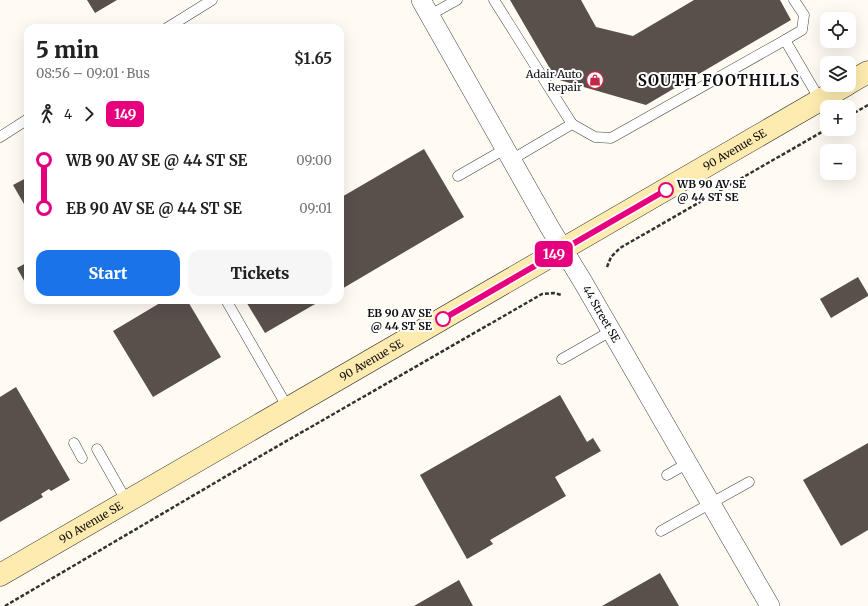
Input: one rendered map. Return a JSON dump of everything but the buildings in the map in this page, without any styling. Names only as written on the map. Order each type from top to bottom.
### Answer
[{"type":"street","name":"44 Street SE","points":[[425,7],[550,228],[770,606]]},
{"type":"street","points":[[856,79],[868,72]]},
{"type":"street","name":"90 Avenue SE","points":[[0,575],[834,92]]},
{"type":"lane","points":[[173,24],[212,0]]},
{"type":"lane","points":[[425,7],[456,0]]},
{"type":"lane","points":[[494,0],[572,124],[596,138],[611,138],[802,30],[804,15],[794,0]]},
{"type":"lane","points":[[786,40],[820,100]]},
{"type":"lane","points":[[0,137],[24,122]]},
{"type":"lane","points":[[458,176],[508,155],[572,124]]},
{"type":"lane","points":[[228,304],[288,408]]},
{"type":"lane","points":[[562,359],[611,331]]},
{"type":"lane","points":[[74,443],[82,458]]},
{"type":"lane","points":[[97,449],[126,502]]},
{"type":"lane","points":[[667,475],[688,463]]},
{"type":"lane","points":[[661,531],[749,482]]},
{"type":"path","points":[[856,112],[868,105]]},
{"type":"path","points":[[607,267],[611,257],[620,248],[820,133]]},
{"type":"path","points":[[5,606],[264,454],[542,294],[554,293],[562,295]]},
{"type":"bus line","name":"149","points":[[443,319],[666,190]]},
{"type":"place","name":"Adair Auto Repair","points":[[595,80]]},
{"type":"place","name":"WB 90 AV SE @ 44 ST SE","points":[[666,190]]},
{"type":"place","name":"EB 90 AV SE @ 44 ST SE","points":[[443,319]]},
{"type":"district","name":"SOUTH FOOTHILLS","points":[[719,80]]}]
